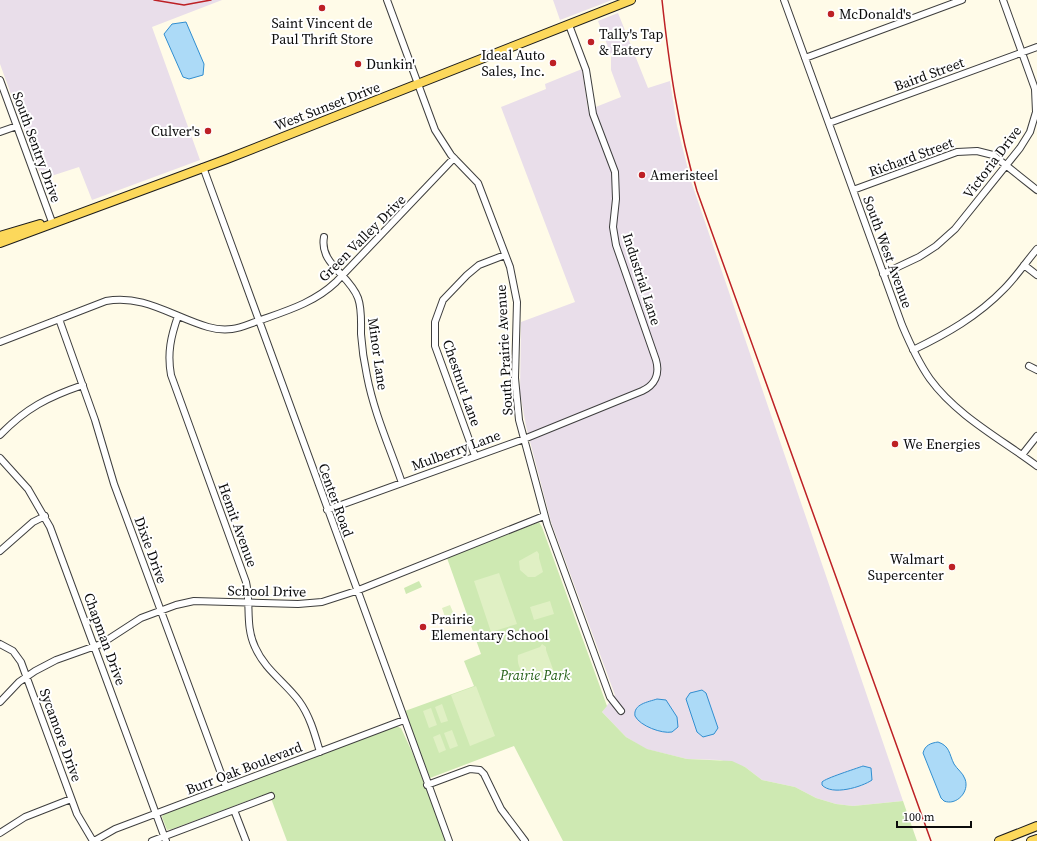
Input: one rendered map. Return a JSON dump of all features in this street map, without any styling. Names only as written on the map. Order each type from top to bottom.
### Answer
[{"type":"main road","name":"West Sunset Drive","points":[[0,243],[52,222],[203,167],[631,0]]},
{"type":"main road","name":"West Sunset Drive","points":[[0,236],[52,222]]},
{"type":"main road","points":[[999,841],[1037,826]]},
{"type":"main road","points":[[1032,841],[1037,839]]},
{"type":"street","name":"South Prairie Avenue","points":[[387,0],[435,130],[444,147],[471,175],[481,189],[505,255],[516,294],[515,392],[524,439],[544,516],[610,698],[621,710]]},
{"type":"street","name":"South West Avenue","points":[[784,0],[883,274],[913,350],[931,379],[948,399],[1037,466]]},
{"type":"street","points":[[805,58],[962,0]]},
{"type":"street","name":"Victoria Drive","points":[[883,274],[909,263],[936,246],[955,229],[1027,140],[1035,119],[1036,94],[1003,0]]},
{"type":"street","name":"Industrial Lane","points":[[569,25],[587,73],[593,114],[615,172],[616,199],[613,220],[614,234],[626,275],[656,360],[658,370],[656,379]]},
{"type":"street","name":"Baird Street","points":[[829,123],[1037,47]]},
{"type":"street","name":"South Sentry Drive","points":[[0,80],[52,222]]},
{"type":"street","points":[[0,132],[17,126]]},
{"type":"street","name":"Richard Street","points":[[853,190],[963,151],[987,153],[1006,165],[1037,190]]},
{"type":"street","name":"Green Valley Drive","points":[[0,342],[106,301],[120,299],[138,301],[206,326],[227,330],[315,298],[327,291],[342,276],[454,158]]},
{"type":"street","name":"Center Road","points":[[203,167],[448,841]]},
{"type":"street","name":"Minor Lane","points":[[324,237],[322,244],[324,254],[356,294],[360,304],[364,360],[372,395],[402,483]]},
{"type":"street","points":[[913,350],[953,329],[985,307],[1003,290],[1037,249]]},
{"type":"street","name":"Chestnut Lane","points":[[475,456],[435,346],[434,322],[443,300],[467,275],[479,265],[505,255]]},
{"type":"street","points":[[1024,265],[1037,275]]},
{"type":"street","name":"Hemit Avenue","points":[[178,316],[170,344],[169,357],[171,374],[246,582],[249,625],[255,648],[267,668],[302,706],[320,752]]},
{"type":"street","name":"Dixie Drive","points":[[58,319],[83,385],[114,484],[226,787]]},
{"type":"street","points":[[1029,366],[1037,370]]},
{"type":"street","name":"Mulberry Lane","points":[[327,510],[524,439],[642,391],[651,386],[656,379]]},
{"type":"street","points":[[0,435],[19,416],[36,404],[83,385]]},
{"type":"street","points":[[1022,456],[1037,436]]},
{"type":"street","name":"Chapman Drive","points":[[0,458],[24,484],[45,516],[165,839]]},
{"type":"street","points":[[0,551],[33,522],[45,516]]},
{"type":"street","name":"School Drive","points":[[0,702],[27,676],[49,663],[113,638],[141,618],[161,610],[194,601],[311,603],[333,599],[544,516]]},
{"type":"street","name":"Sycamore Drive","points":[[0,644],[16,654],[27,676],[71,799],[79,818],[94,841]]},
{"type":"street","name":"Burr Oak Boulevard","points":[[94,841],[115,829],[404,720]]},
{"type":"street","points":[[427,785],[470,769],[476,768],[480,770],[484,774],[501,809],[526,841]]},
{"type":"street","points":[[152,841],[165,839],[271,796]]},
{"type":"street","points":[[0,833],[25,817],[71,799]]},
{"type":"street","points":[[234,810],[246,841]]},
{"type":"shaded area","points":[[0,0],[222,0],[152,27],[200,160],[92,200],[79,167],[42,179],[0,64]]},
{"type":"shaded area","points":[[553,0],[612,0],[560,20]]},
{"type":"shaded area","points":[[618,13],[648,88],[670,81],[677,126],[691,181],[903,801],[853,806],[836,804],[816,798],[795,787],[762,780],[745,767],[720,760],[687,759],[646,749],[626,737],[602,712],[615,695],[551,522],[526,426],[520,393],[521,322],[575,302],[501,107],[546,89],[545,84],[582,69],[588,110],[621,97],[611,70],[611,55],[598,21]]},
{"type":"green space","name":"Prairie Park","points":[[539,522],[607,706],[602,712],[626,737],[647,749],[687,759],[732,761],[745,767],[762,780],[795,787],[816,798],[836,804],[853,806],[903,801],[917,841],[563,841],[514,746],[430,778],[405,711],[474,686],[464,661],[481,654],[447,558]]},
{"type":"green space","points":[[537,551],[543,572],[535,577],[528,577],[520,570],[519,561]]},
{"type":"green space","points":[[499,573],[517,624],[491,632],[474,581]]},
{"type":"green space","points":[[419,581],[422,587],[406,594],[404,588]]},
{"type":"green space","points":[[550,601],[554,614],[534,620],[530,607]]},
{"type":"green space","points":[[450,605],[455,617],[446,620],[442,608]]},
{"type":"green space","name":"Prairie Park","points":[[542,644],[546,647],[554,672],[548,677],[535,679],[524,674],[520,669],[518,655],[540,647]]},
{"type":"green space","points":[[476,686],[495,736],[470,746],[451,695]]},
{"type":"green space","points":[[442,704],[448,721],[441,723],[435,707]]},
{"type":"green space","points":[[431,708],[437,725],[429,728],[423,711]]},
{"type":"green space","points":[[396,726],[401,728],[413,754],[446,841],[287,841],[269,793],[167,830],[162,817],[164,813]]},
{"type":"green space","points":[[452,730],[458,746],[450,749],[444,733]]},
{"type":"green space","points":[[440,734],[446,750],[439,753],[433,737]]},
{"type":"water","points":[[186,22],[204,64],[203,75],[189,79],[183,77],[164,34],[172,24]]},
{"type":"water","points":[[702,690],[706,693],[718,728],[714,734],[703,737],[697,732],[686,699],[690,693]]},
{"type":"water","points":[[657,699],[666,700],[677,717],[678,727],[672,732],[663,732],[646,726],[635,716],[636,709],[639,706]]},
{"type":"water","points":[[938,742],[947,748],[954,764],[965,779],[966,789],[964,793],[953,802],[944,801],[941,798],[923,753],[925,748],[929,745]]},
{"type":"water","points":[[863,766],[871,768],[872,780],[867,783],[854,788],[840,790],[833,790],[822,785],[822,782],[829,778]]},
{"type":"railway","points":[[154,0],[184,5],[211,0]]},
{"type":"railway","points":[[662,0],[679,120],[697,191],[931,841]]},
{"type":"place","name":"Saint Vincent de Paul Thrift Store","points":[[322,8]]},
{"type":"place","name":"McDonald's","points":[[831,14]]},
{"type":"place","name":"Tally's Tap & Eatery","points":[[591,42]]},
{"type":"place","name":"Ideal Auto Sales, Inc.","points":[[553,63]]},
{"type":"place","name":"Dunkin'","points":[[358,64]]},
{"type":"place","name":"Culver's","points":[[208,131]]},
{"type":"place","name":"Ameristeel","points":[[642,175]]},
{"type":"place","name":"We Energies","points":[[895,444]]},
{"type":"place","name":"Walmart Supercenter","points":[[952,567]]},
{"type":"place","name":"Prairie Elementary School","points":[[423,627]]}]
